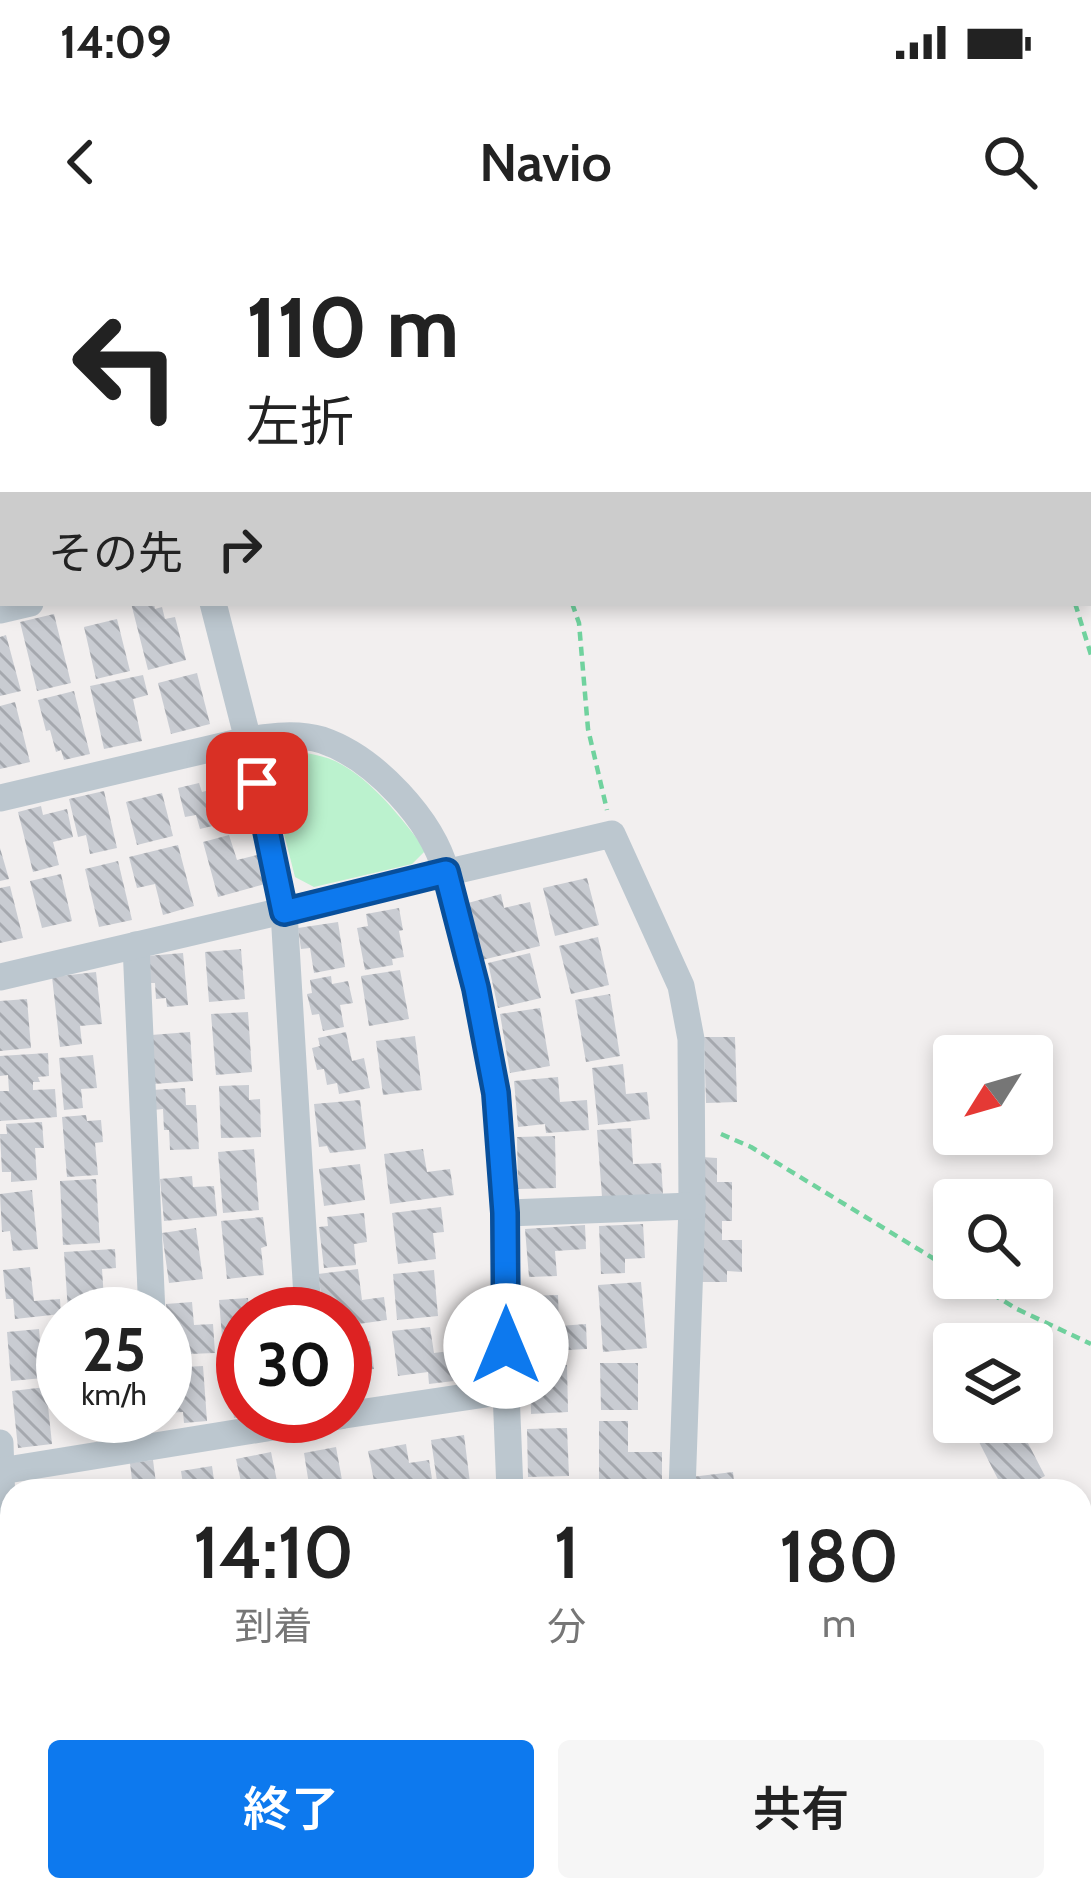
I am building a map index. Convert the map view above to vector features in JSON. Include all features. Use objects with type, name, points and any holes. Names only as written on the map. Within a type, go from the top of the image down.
[{"type":"street","points":[[214,606],[284,912],[306,1287]]},
{"type":"street","points":[[0,798],[248,740],[305,736],[325,741],[362,762],[427,828],[442,855],[476,988],[496,1093],[505,1213],[510,1479]]},
{"type":"street","points":[[0,976],[612,834],[681,986],[691,1039],[692,1206],[682,1479]]},
{"type":"street","points":[[136,945],[151,1287]]},
{"type":"street","points":[[505,1213],[692,1206]]},
{"type":"street","points":[[372,1411],[506,1391]]},
{"type":"street","points":[[0,1443],[1,1471],[216,1436]]},
{"type":"path","points":[[573,606],[579,623],[588,729],[612,834]]},
{"type":"path","points":[[1076,606],[1091,656]]},
{"type":"path","points":[[692,1122],[752,1148],[933,1258]]},
{"type":"path","points":[[1001,1299],[1091,1344]]},
{"type":"green space","points":[[277,748],[321,756],[349,769],[385,800],[426,850],[412,864],[314,887],[295,877],[267,767]]},
{"type":"building","points":[[132,606],[162,607],[165,619],[175,617],[186,660],[148,670]]},
{"type":"building","points":[[54,614],[71,683],[37,691],[20,622]]},
{"type":"building","points":[[117,619],[130,671],[96,679],[84,627]]},
{"type":"building","points":[[6,635],[21,691],[0,696],[0,637]]},
{"type":"building","points":[[197,673],[210,724],[171,734],[158,683]]},
{"type":"building","points":[[143,675],[148,695],[133,699],[142,741],[104,749],[90,686]]},
{"type":"building","points":[[74,691],[90,754],[64,760],[61,750],[56,752],[50,730],[46,731],[38,700]]},
{"type":"building","points":[[15,702],[30,762],[0,769],[0,706]]},
{"type":"building","points":[[199,783],[202,792],[221,787],[229,822],[200,829],[196,815],[185,817],[178,788]]},
{"type":"building","points":[[104,791],[117,848],[90,854],[86,835],[78,837],[69,799]]},
{"type":"building","points":[[162,793],[173,836],[137,845],[126,802]]},
{"type":"building","points":[[41,806],[43,815],[67,809],[73,837],[53,842],[59,865],[33,872],[18,812]]},
{"type":"building","points":[[229,835],[237,860],[257,855],[265,884],[218,897],[203,842]]},
{"type":"building","points":[[178,845],[194,906],[163,915],[155,884],[137,888],[129,857]]},
{"type":"building","points":[[0,848],[9,879],[0,881]]},
{"type":"building","points":[[118,861],[132,920],[99,927],[85,869]]},
{"type":"building","points":[[61,874],[72,921],[42,928],[30,881]]},
{"type":"building","points":[[587,878],[599,925],[555,936],[543,888]]},
{"type":"building","points":[[10,886],[23,938],[0,943],[0,888]]},
{"type":"building","points":[[501,894],[504,908],[530,902],[540,946],[482,960],[468,903]]},
{"type":"building","points":[[399,908],[404,957],[392,959],[393,965],[365,970],[357,928],[368,926],[366,914]]},
{"type":"building","points":[[338,922],[345,967],[314,973],[310,948],[301,949],[298,928]]},
{"type":"building","points":[[598,937],[609,985],[571,994],[559,946]]},
{"type":"building","points":[[241,949],[245,999],[209,1002],[205,952]]},
{"type":"building","points":[[183,953],[188,1005],[167,1007],[166,998],[156,999],[147,956]]},
{"type":"building","points":[[530,953],[541,998],[498,1008],[488,963]]},
{"type":"building","points":[[400,970],[409,1019],[369,1026],[361,976]]},
{"type":"building","points":[[96,972],[102,1024],[80,1026],[82,1044],[60,1047],[52,977]]},
{"type":"building","points":[[331,976],[332,984],[348,981],[353,1003],[340,1005],[344,1027],[323,1031],[319,1014],[312,1015],[307,994],[312,993],[310,980]]},
{"type":"building","points":[[610,994],[620,1056],[586,1062],[575,1000]]},
{"type":"building","points":[[27,999],[31,1048],[0,1051],[0,1001]]},
{"type":"building","points":[[540,1008],[550,1066],[510,1073],[500,1014]]},
{"type":"building","points":[[248,1012],[252,1072],[216,1075],[211,1014]]},
{"type":"building","points":[[190,1032],[193,1081],[154,1084],[151,1035]]},
{"type":"building","points":[[346,1032],[352,1061],[364,1058],[370,1088],[339,1094],[337,1083],[327,1085],[324,1069],[317,1070],[312,1048],[320,1046],[318,1038]]},
{"type":"building","points":[[415,1036],[422,1090],[383,1095],[376,1041]]},
{"type":"building","points":[[704,1037],[735,1037],[737,1102],[706,1103]]},
{"type":"building","points":[[48,1053],[49,1076],[38,1077],[40,1082],[33,1082],[33,1090],[55,1089],[57,1117],[0,1121],[0,1091],[9,1091],[8,1075],[0,1076],[0,1056]]},
{"type":"building","points":[[93,1055],[97,1088],[81,1089],[83,1108],[64,1110],[59,1058]]},
{"type":"building","points":[[623,1064],[626,1094],[647,1092],[650,1119],[598,1125],[592,1068]]},
{"type":"building","points":[[558,1077],[560,1102],[587,1100],[589,1130],[546,1133],[545,1124],[518,1127],[514,1081]]},
{"type":"building","points":[[249,1085],[249,1100],[260,1099],[261,1137],[221,1138],[219,1086]]},
{"type":"building","points":[[185,1088],[186,1105],[196,1105],[199,1149],[170,1150],[163,1109],[153,1110],[152,1090]]},
{"type":"building","points":[[360,1100],[366,1149],[330,1153],[327,1146],[319,1147],[314,1104]]},
{"type":"building","points":[[86,1115],[87,1121],[101,1120],[103,1142],[95,1143],[98,1175],[67,1177],[62,1117]]},
{"type":"building","points":[[42,1122],[44,1148],[35,1148],[37,1180],[11,1182],[11,1172],[2,1172],[0,1134],[7,1134],[6,1124]]},
{"type":"building","points":[[631,1128],[633,1164],[661,1163],[663,1194],[602,1197],[597,1130]]},
{"type":"building","points":[[555,1136],[556,1188],[518,1189],[517,1137]]},
{"type":"building","points":[[254,1149],[259,1210],[223,1213],[218,1152]]},
{"type":"building","points":[[423,1149],[427,1172],[450,1169],[454,1195],[390,1204],[384,1154]]},
{"type":"building","points":[[701,1157],[717,1158],[717,1182],[732,1182],[732,1221],[722,1221],[722,1240],[742,1240],[742,1272],[727,1271],[727,1282],[701,1282]]},
{"type":"building","points":[[360,1164],[365,1200],[324,1206],[319,1169]]},
{"type":"building","points":[[192,1176],[193,1187],[214,1186],[217,1216],[164,1221],[160,1179]]},
{"type":"building","points":[[96,1179],[100,1243],[63,1245],[60,1181]]},
{"type":"building","points":[[32,1190],[38,1249],[13,1251],[10,1231],[2,1232],[0,1194]]},
{"type":"building","points":[[441,1207],[444,1232],[433,1233],[436,1259],[398,1264],[392,1213]]},
{"type":"building","points":[[364,1213],[367,1242],[354,1244],[356,1265],[324,1268],[319,1227],[328,1226],[327,1217]]},
{"type":"building","points":[[263,1217],[264,1275],[227,1279],[221,1221]]},
{"type":"building","points":[[643,1224],[645,1258],[625,1259],[625,1273],[601,1274],[599,1226]]},
{"type":"building","points":[[585,1225],[586,1249],[555,1251],[557,1276],[529,1277],[525,1229]]},
{"type":"building","points":[[196,1228],[203,1279],[169,1283],[162,1233]]},
{"type":"building","points":[[115,1249],[116,1268],[102,1269],[103,1287],[66,1287],[64,1252]]},
{"type":"building","points":[[30,1267],[36,1317],[15,1319],[13,1299],[6,1299],[3,1270]]},
{"type":"building","points":[[358,1269],[360,1287],[320,1287],[318,1274]]},
{"type":"building","points":[[434,1270],[438,1316],[397,1320],[393,1274]]},
{"type":"building","points":[[641,1282],[647,1348],[603,1352],[598,1285]]},
{"type":"building","points":[[558,1295],[559,1326],[586,1324],[587,1349],[529,1352],[526,1296]]},
{"type":"building","points":[[384,1297],[387,1320],[372,1322],[372,1299]]},
{"type":"building","points":[[192,1302],[194,1325],[213,1324],[215,1353],[192,1354]]},
{"type":"building","points":[[430,1327],[434,1353],[466,1349],[470,1379],[429,1384],[428,1372],[398,1376],[392,1331]]},
{"type":"building","points":[[36,1329],[36,1379],[11,1381],[7,1332]]},
{"type":"building","points":[[600,1363],[638,1363],[638,1410],[601,1410]]},
{"type":"building","points":[[567,1365],[568,1412],[531,1414],[530,1366]]},
{"type":"building","points":[[203,1366],[207,1421],[192,1422],[192,1367]]},
{"type":"building","points":[[36,1388],[36,1443],[52,1444],[18,1448],[12,1391]]},
{"type":"building","points":[[599,1421],[628,1421],[628,1452],[662,1452],[662,1479],[599,1479]]},
{"type":"building","points":[[567,1428],[569,1476],[528,1477],[527,1429]]},
{"type":"building","points":[[464,1435],[470,1479],[437,1479],[431,1440]]},
{"type":"building","points":[[980,1443],[1028,1443],[1045,1476],[1039,1479],[998,1479]]},
{"type":"building","points":[[406,1444],[409,1463],[429,1460],[432,1479],[374,1479],[368,1451]]},
{"type":"building","points":[[336,1447],[342,1479],[308,1479],[304,1453]]},
{"type":"building","points":[[271,1452],[277,1479],[240,1479],[236,1459]]},
{"type":"building","points":[[153,1460],[155,1479],[132,1479],[130,1463]]},
{"type":"building","points":[[212,1466],[214,1479],[182,1479],[181,1471]]},
{"type":"building","points":[[733,1472],[734,1479],[691,1479]]},
{"type":"route","points":[[257,783],[284,912],[446,872],[476,988],[496,1093],[505,1213],[506,1346]]}]
